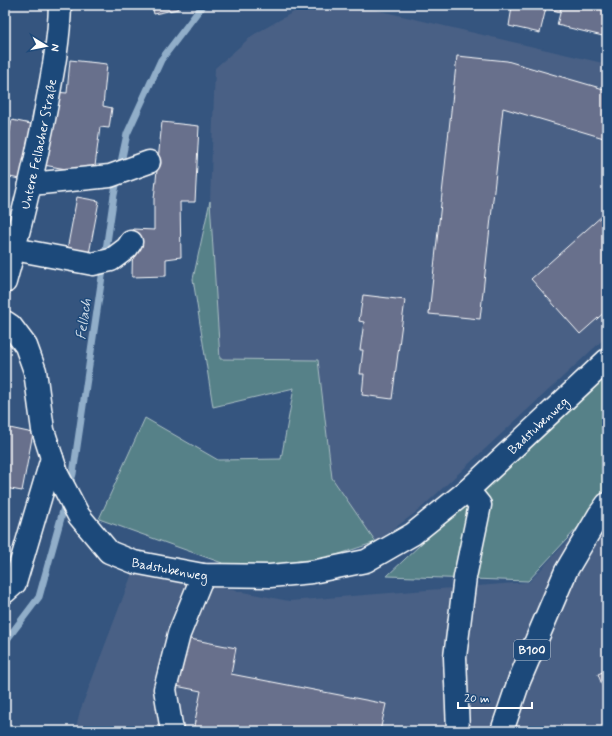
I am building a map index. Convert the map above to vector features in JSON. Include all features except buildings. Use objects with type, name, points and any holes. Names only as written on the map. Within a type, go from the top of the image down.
[{"type":"street","name":"Untere Fellacher Straße","points":[[5,282],[30,184],[56,58],[60,25],[60,5]]},
{"type":"street","points":[[30,184],[119,173],[149,162]]},
{"type":"street","points":[[14,249],[102,262],[127,248],[131,242]]},
{"type":"street","name":"Badstubenweg","points":[[5,322],[11,326],[26,346],[35,371],[43,430],[55,467],[79,516],[109,552],[134,562],[202,576],[270,576],[312,572],[366,561],[413,534],[468,490],[607,360]]},
{"type":"street","points":[[5,606],[10,588],[55,467]]},
{"type":"street","points":[[458,731],[455,657],[465,577],[480,505],[468,490]]},
{"type":"street","name":"B100","points":[[502,731],[519,680],[566,571],[607,504]]},
{"type":"street","points":[[172,731],[165,689],[179,634],[202,576]]},
{"type":"shaded area","points":[[306,5],[355,5],[607,64],[607,336],[419,510],[376,542],[332,478],[318,361],[220,359],[210,201],[215,68],[253,35]]},
{"type":"shaded area","points":[[607,499],[607,731],[75,731],[80,711],[133,571],[289,601],[529,582]]},
{"type":"green space","points":[[210,201],[220,359],[318,360],[332,478],[376,542],[330,557],[239,569],[99,519],[145,418],[218,460],[281,459],[294,388],[213,407],[193,279]]},
{"type":"green space","points":[[607,369],[607,496],[528,581],[387,576]]},
{"type":"waterway","name":"Fellach","points":[[69,487],[73,474],[114,195],[127,134],[161,60],[203,5]]},
{"type":"waterway","name":"Fellach","points":[[5,642],[39,597],[66,500]]}]
